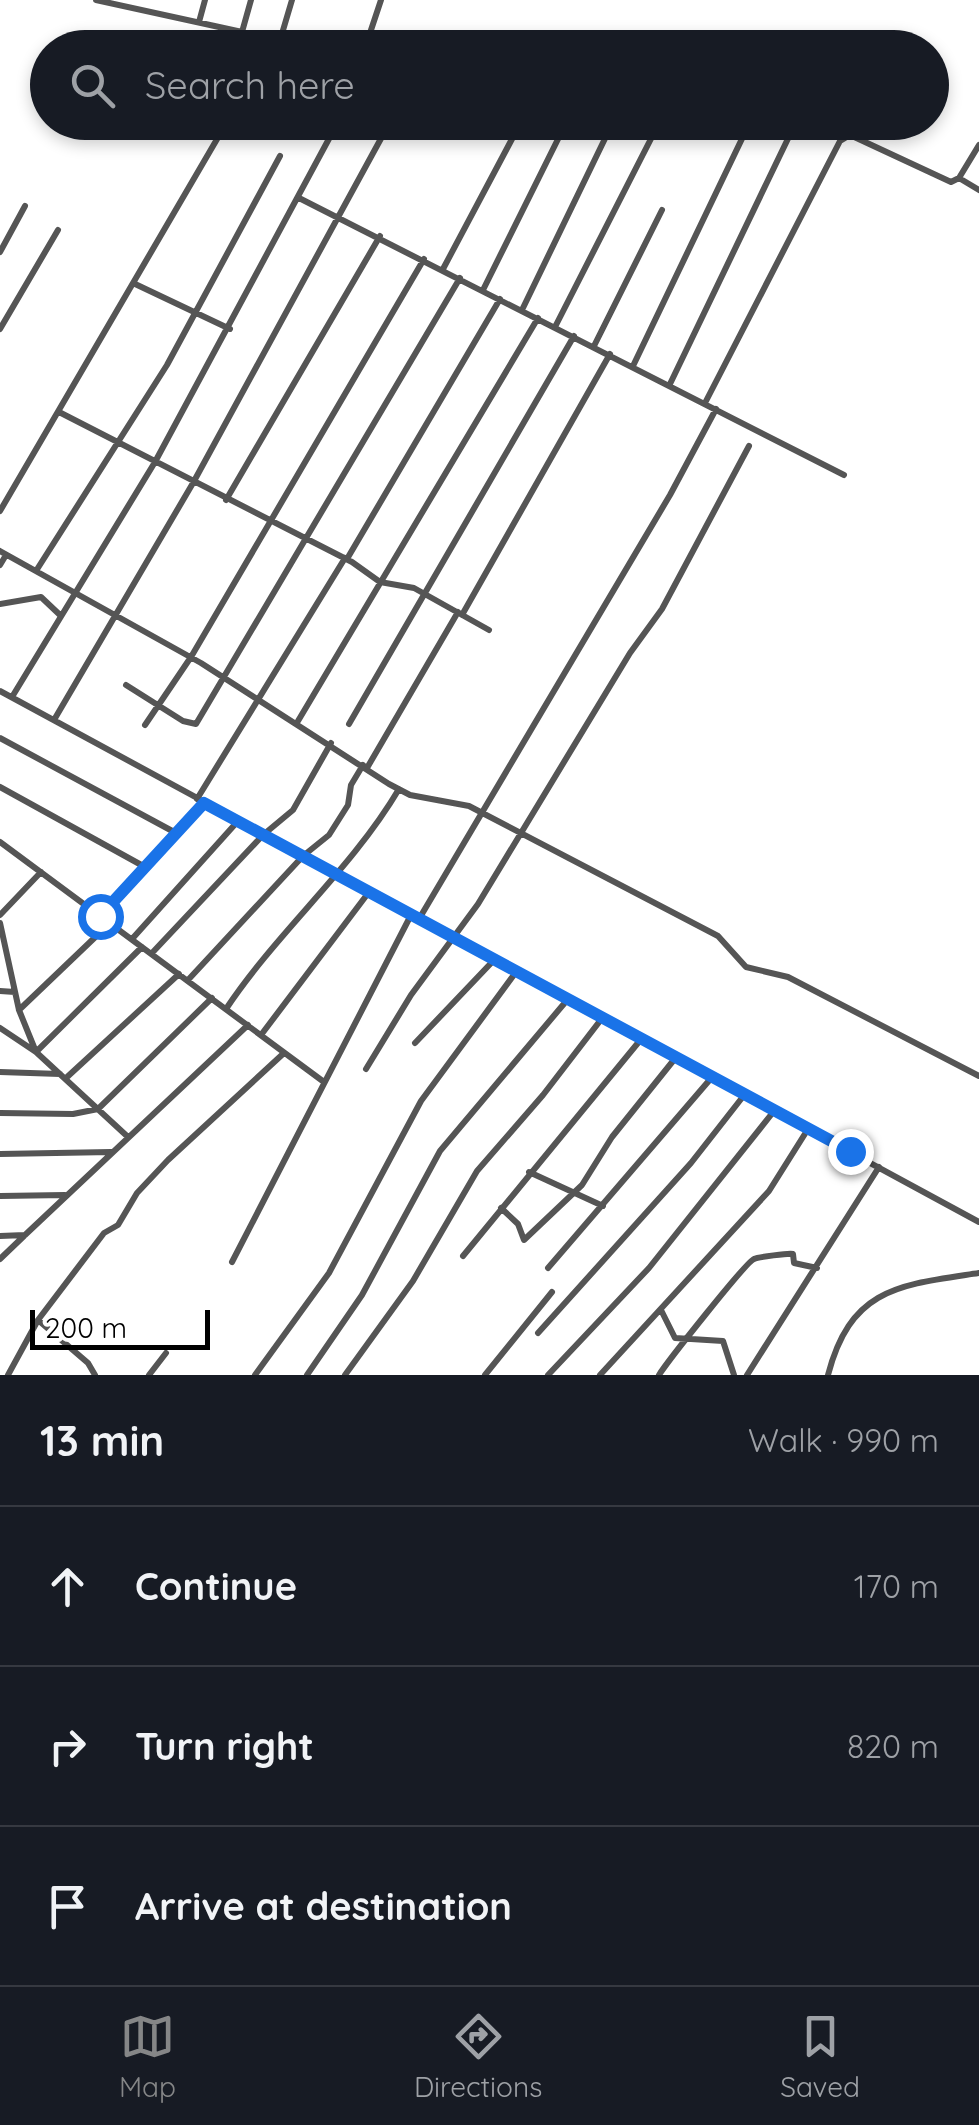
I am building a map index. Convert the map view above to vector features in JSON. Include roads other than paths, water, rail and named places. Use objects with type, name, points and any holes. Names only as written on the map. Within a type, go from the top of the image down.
[{"type":"street","points":[[96,0],[233,30]]},
{"type":"street","points":[[199,22],[205,0]]},
{"type":"street","points":[[243,30],[251,0]]},
{"type":"street","points":[[283,30],[292,0]]},
{"type":"street","points":[[371,30],[381,0]]},
{"type":"street","points":[[0,510],[217,140]]},
{"type":"street","points":[[12,696],[155,462],[329,140]]},
{"type":"street","points":[[54,720],[193,483],[380,140]]},
{"type":"street","points":[[442,269],[511,140]]},
{"type":"street","points":[[483,290],[557,140]]},
{"type":"street","points":[[522,310],[603,140]]},
{"type":"street","points":[[555,326],[650,140]]},
{"type":"street","points":[[633,366],[741,140]]},
{"type":"street","points":[[670,384],[787,140]]},
{"type":"street","points":[[706,403],[842,140]]},
{"type":"street","points":[[854,140],[887,150],[951,182],[959,178],[979,144]]},
{"type":"street","points":[[36,571],[196,312],[280,156]]},
{"type":"street","points":[[959,178],[979,190]]},
{"type":"street","points":[[299,198],[844,475]]},
{"type":"street","points":[[0,252],[25,206]]},
{"type":"street","points":[[594,346],[662,210]]},
{"type":"street","points":[[0,328],[58,230]]},
{"type":"street","points":[[226,500],[380,236]]},
{"type":"street","points":[[144,725],[191,657],[424,259]]},
{"type":"street","points":[[126,685],[196,724],[460,278]]},
{"type":"street","points":[[133,282],[230,329]]},
{"type":"street","points":[[100,916],[201,801],[500,298]]},
{"type":"street","points":[[298,722],[538,318]]},
{"type":"street","points":[[349,724],[574,336]]},
{"type":"street","points":[[188,980],[303,856],[328,835],[348,804],[351,784],[460,614],[610,354]]},
{"type":"street","points":[[232,1262],[324,1082],[415,917],[670,495],[716,409]]},
{"type":"street","points":[[58,412],[346,559],[380,582],[424,594],[489,630]]},
{"type":"street","points":[[366,1069],[478,904],[518,832],[662,609],[749,446]]},
{"type":"street","points":[[0,566],[3,553],[191,657],[399,789],[481,812],[718,936],[746,967],[788,977],[979,1076]]},
{"type":"street","points":[[0,604],[41,598],[60,615]]},
{"type":"street","points":[[0,691],[979,1222]]},
{"type":"street","points":[[0,738],[176,833]]},
{"type":"street","points":[[152,954],[263,835],[293,810],[330,743]]},
{"type":"street","points":[[0,787],[145,867]]},
{"type":"street","points":[[226,1009],[249,974],[379,824],[399,789]]},
{"type":"street","points":[[132,939],[238,821]]},
{"type":"street","points":[[0,842],[324,1082]]},
{"type":"street","points":[[0,915],[42,872]]},
{"type":"street","points":[[261,1035],[370,892]]},
{"type":"street","points":[[0,923],[19,1010],[36,1052]]},
{"type":"street","points":[[19,1010],[110,923]]},
{"type":"street","points":[[36,1052],[142,946]]},
{"type":"street","points":[[415,1044],[494,960]]},
{"type":"street","points":[[255,1375],[328,1272],[421,1101],[516,972]]},
{"type":"street","points":[[0,1072],[64,1076],[179,974]]},
{"type":"street","points":[[0,992],[15,992]]},
{"type":"street","points":[[0,1114],[73,1114],[98,1109],[212,998]]},
{"type":"street","points":[[306,1375],[362,1295],[440,1152],[568,999]]},
{"type":"street","points":[[345,1375],[413,1281],[477,1171],[543,1096],[603,1017]]},
{"type":"street","points":[[0,1260],[248,1025]]},
{"type":"street","points":[[0,1028],[36,1052],[128,1137]]},
{"type":"street","points":[[463,1256],[642,1038]]},
{"type":"street","points":[[8,1375],[38,1320],[104,1233],[118,1225],[136,1193],[284,1052]]},
{"type":"street","points":[[500,1208],[518,1224],[524,1240],[574,1194],[677,1056]]},
{"type":"street","points":[[548,1268],[713,1076]]},
{"type":"street","points":[[538,1333],[691,1163],[745,1094]]},
{"type":"street","points":[[548,1375],[649,1268],[775,1110]]},
{"type":"street","points":[[600,1375],[769,1191],[808,1129]]},
{"type":"street","points":[[0,1154],[112,1152]]},
{"type":"street","points":[[747,1375],[879,1168]]},
{"type":"street","points":[[529,1172],[602,1205]]},
{"type":"street","points":[[0,1196],[66,1194]]},
{"type":"street","points":[[0,1236],[25,1235]]},
{"type":"street","points":[[659,1375],[683,1339],[754,1259],[792,1254],[794,1263],[816,1268]]},
{"type":"street","points":[[828,1375],[834,1350],[854,1315],[882,1293],[895,1286],[979,1273]]},
{"type":"street","points":[[485,1375],[552,1292]]},
{"type":"street","points":[[661,1310],[675,1338],[723,1341],[734,1375]]},
{"type":"street","points":[[38,1320],[88,1363],[95,1375]]},
{"type":"street","points":[[149,1375],[166,1353]]}]
